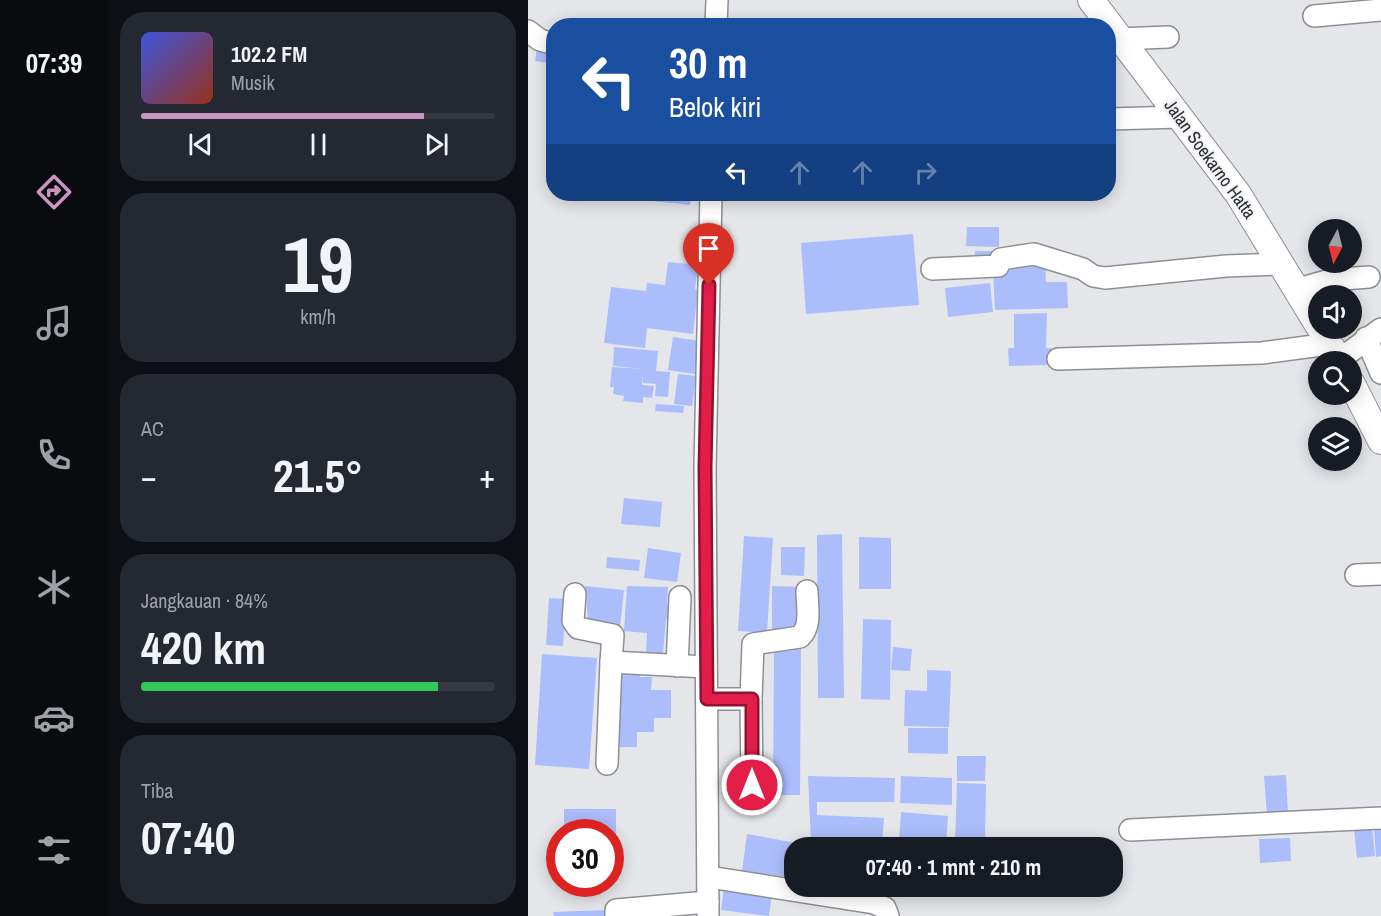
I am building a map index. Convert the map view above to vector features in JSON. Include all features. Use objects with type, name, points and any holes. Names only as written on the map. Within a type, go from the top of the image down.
[{"type":"main road","name":"Jalan Soekarno Hatta","points":[[1091,0],[1104,18]]},
{"type":"main road","name":"Jalan Soekarno Hatta","points":[[1116,35],[1238,194],[1298,289],[1329,344]]},
{"type":"main road","points":[[1362,403],[1379,434]]},
{"type":"street","points":[[716,18],[717,0]]},
{"type":"street","points":[[1314,16],[1381,10]]},
{"type":"street","points":[[528,31],[546,42]]},
{"type":"street","points":[[1119,39],[1168,37]]},
{"type":"street","points":[[1116,119],[1181,117]]},
{"type":"street","points":[[616,916],[616,910],[708,909],[705,467],[711,201]]},
{"type":"street","points":[[932,269],[998,266],[1000,259],[1034,254],[1083,269],[1094,276],[1106,278],[1226,266],[1282,264]]},
{"type":"street","points":[[1298,289],[1330,280],[1369,277]]},
{"type":"street","points":[[1058,359],[1262,353],[1329,344],[1373,334],[1381,373]]},
{"type":"street","points":[[1356,575],[1381,573]]},
{"type":"street","points":[[752,785],[753,644],[800,637],[807,625],[807,591]]},
{"type":"street","points":[[575,594],[573,621],[578,628],[613,635],[607,764]]},
{"type":"street","points":[[677,666],[680,597]]},
{"type":"street","points":[[611,662],[706,667]]},
{"type":"street","points":[[707,699],[752,699]]},
{"type":"street","points":[[1130,830],[1381,818]]},
{"type":"street","points":[[709,877],[874,903],[885,908],[888,916]]},
{"type":"building","points":[[537,49],[546,50],[546,63],[535,61]]},
{"type":"building","points":[[653,201],[690,201],[690,205]]},
{"type":"building","points":[[967,227],[999,227],[999,247],[966,246]]},
{"type":"building","points":[[913,234],[919,305],[806,314],[801,243]]},
{"type":"building","points":[[975,251],[996,251],[996,263],[974,263]]},
{"type":"building","points":[[1045,259],[1046,282],[1067,282],[1068,308],[995,310],[993,269]]},
{"type":"building","points":[[668,262],[698,265],[695,289],[698,290],[693,334],[647,328],[645,348],[604,343],[611,287],[646,291],[647,283],[665,285]]},
{"type":"building","points":[[990,283],[993,312],[948,317],[945,288]]},
{"type":"building","points":[[1047,313],[1046,348],[1051,348],[1052,365],[1009,366],[1008,348],[1014,348],[1014,314]]},
{"type":"building","points":[[673,337],[700,341],[695,374],[668,370]]},
{"type":"building","points":[[614,347],[658,351],[656,371],[670,372],[668,397],[655,396],[656,384],[643,383],[643,376],[642,385],[654,386],[652,398],[643,397],[643,403],[623,401],[624,396],[613,394],[614,387],[610,387],[612,367],[644,369],[613,366]]},
{"type":"building","points":[[678,374],[696,376],[692,406],[674,404]]},
{"type":"building","points":[[656,404],[684,406],[683,413],[655,411]]},
{"type":"building","points":[[624,498],[662,502],[660,527],[621,524]]},
{"type":"building","points":[[842,534],[844,698],[818,698],[817,535]]},
{"type":"building","points":[[744,536],[773,538],[767,633],[738,631]]},
{"type":"building","points":[[859,537],[891,538],[891,589],[859,589]]},
{"type":"building","points":[[781,547],[805,547],[804,576],[781,575]]},
{"type":"building","points":[[648,548],[681,553],[677,582],[644,578]]},
{"type":"building","points":[[607,557],[640,560],[639,571],[606,568]]},
{"type":"building","points":[[585,586],[624,590],[620,628],[588,619]]},
{"type":"building","points":[[627,586],[668,587],[667,604],[677,604],[676,620],[666,619],[663,654],[646,653],[647,633],[624,631]]},
{"type":"building","points":[[772,586],[802,587],[801,630],[772,629]]},
{"type":"building","points":[[549,598],[566,599],[563,646],[546,645]]},
{"type":"building","points":[[863,619],[891,620],[890,700],[861,699]]},
{"type":"building","points":[[774,646],[801,646],[800,795],[773,795]]},
{"type":"building","points":[[893,647],[912,649],[910,671],[891,670]]},
{"type":"building","points":[[542,654],[597,658],[589,769],[535,765]]},
{"type":"building","points":[[618,667],[640,667],[640,677],[652,677],[651,690],[671,690],[671,718],[654,718],[654,732],[637,732],[637,747],[618,747]]},
{"type":"building","points":[[927,670],[951,671],[949,727],[904,726],[905,690],[927,691]]},
{"type":"building","points":[[908,728],[948,728],[948,754],[908,753]]},
{"type":"building","points":[[957,756],[986,756],[985,781],[957,781]]},
{"type":"building","points":[[1286,775],[1288,814],[1267,815],[1264,776]]},
{"type":"building","points":[[808,776],[895,778],[894,802],[817,802],[817,815],[884,818],[883,837],[811,837]]},
{"type":"building","points":[[901,776],[952,778],[952,805],[900,803]]},
{"type":"building","points":[[957,783],[986,784],[985,837],[955,837]]},
{"type":"building","points":[[564,809],[616,809],[616,819],[564,819]]},
{"type":"building","points":[[901,812],[948,816],[947,837],[899,837]]},
{"type":"building","points":[[1372,827],[1375,856],[1357,858],[1354,829]]},
{"type":"building","points":[[1374,827],[1381,827],[1381,856],[1376,857]]},
{"type":"building","points":[[747,834],[784,841],[784,876],[742,871]]},
{"type":"building","points":[[1290,838],[1291,861],[1260,863],[1259,839]]},
{"type":"building","points":[[724,888],[772,892],[769,916],[721,910]]},
{"type":"building","points":[[607,910],[607,916],[554,916],[553,912]]},
{"type":"route","points":[[709,285],[705,467],[707,699],[752,699],[752,785]]}]
